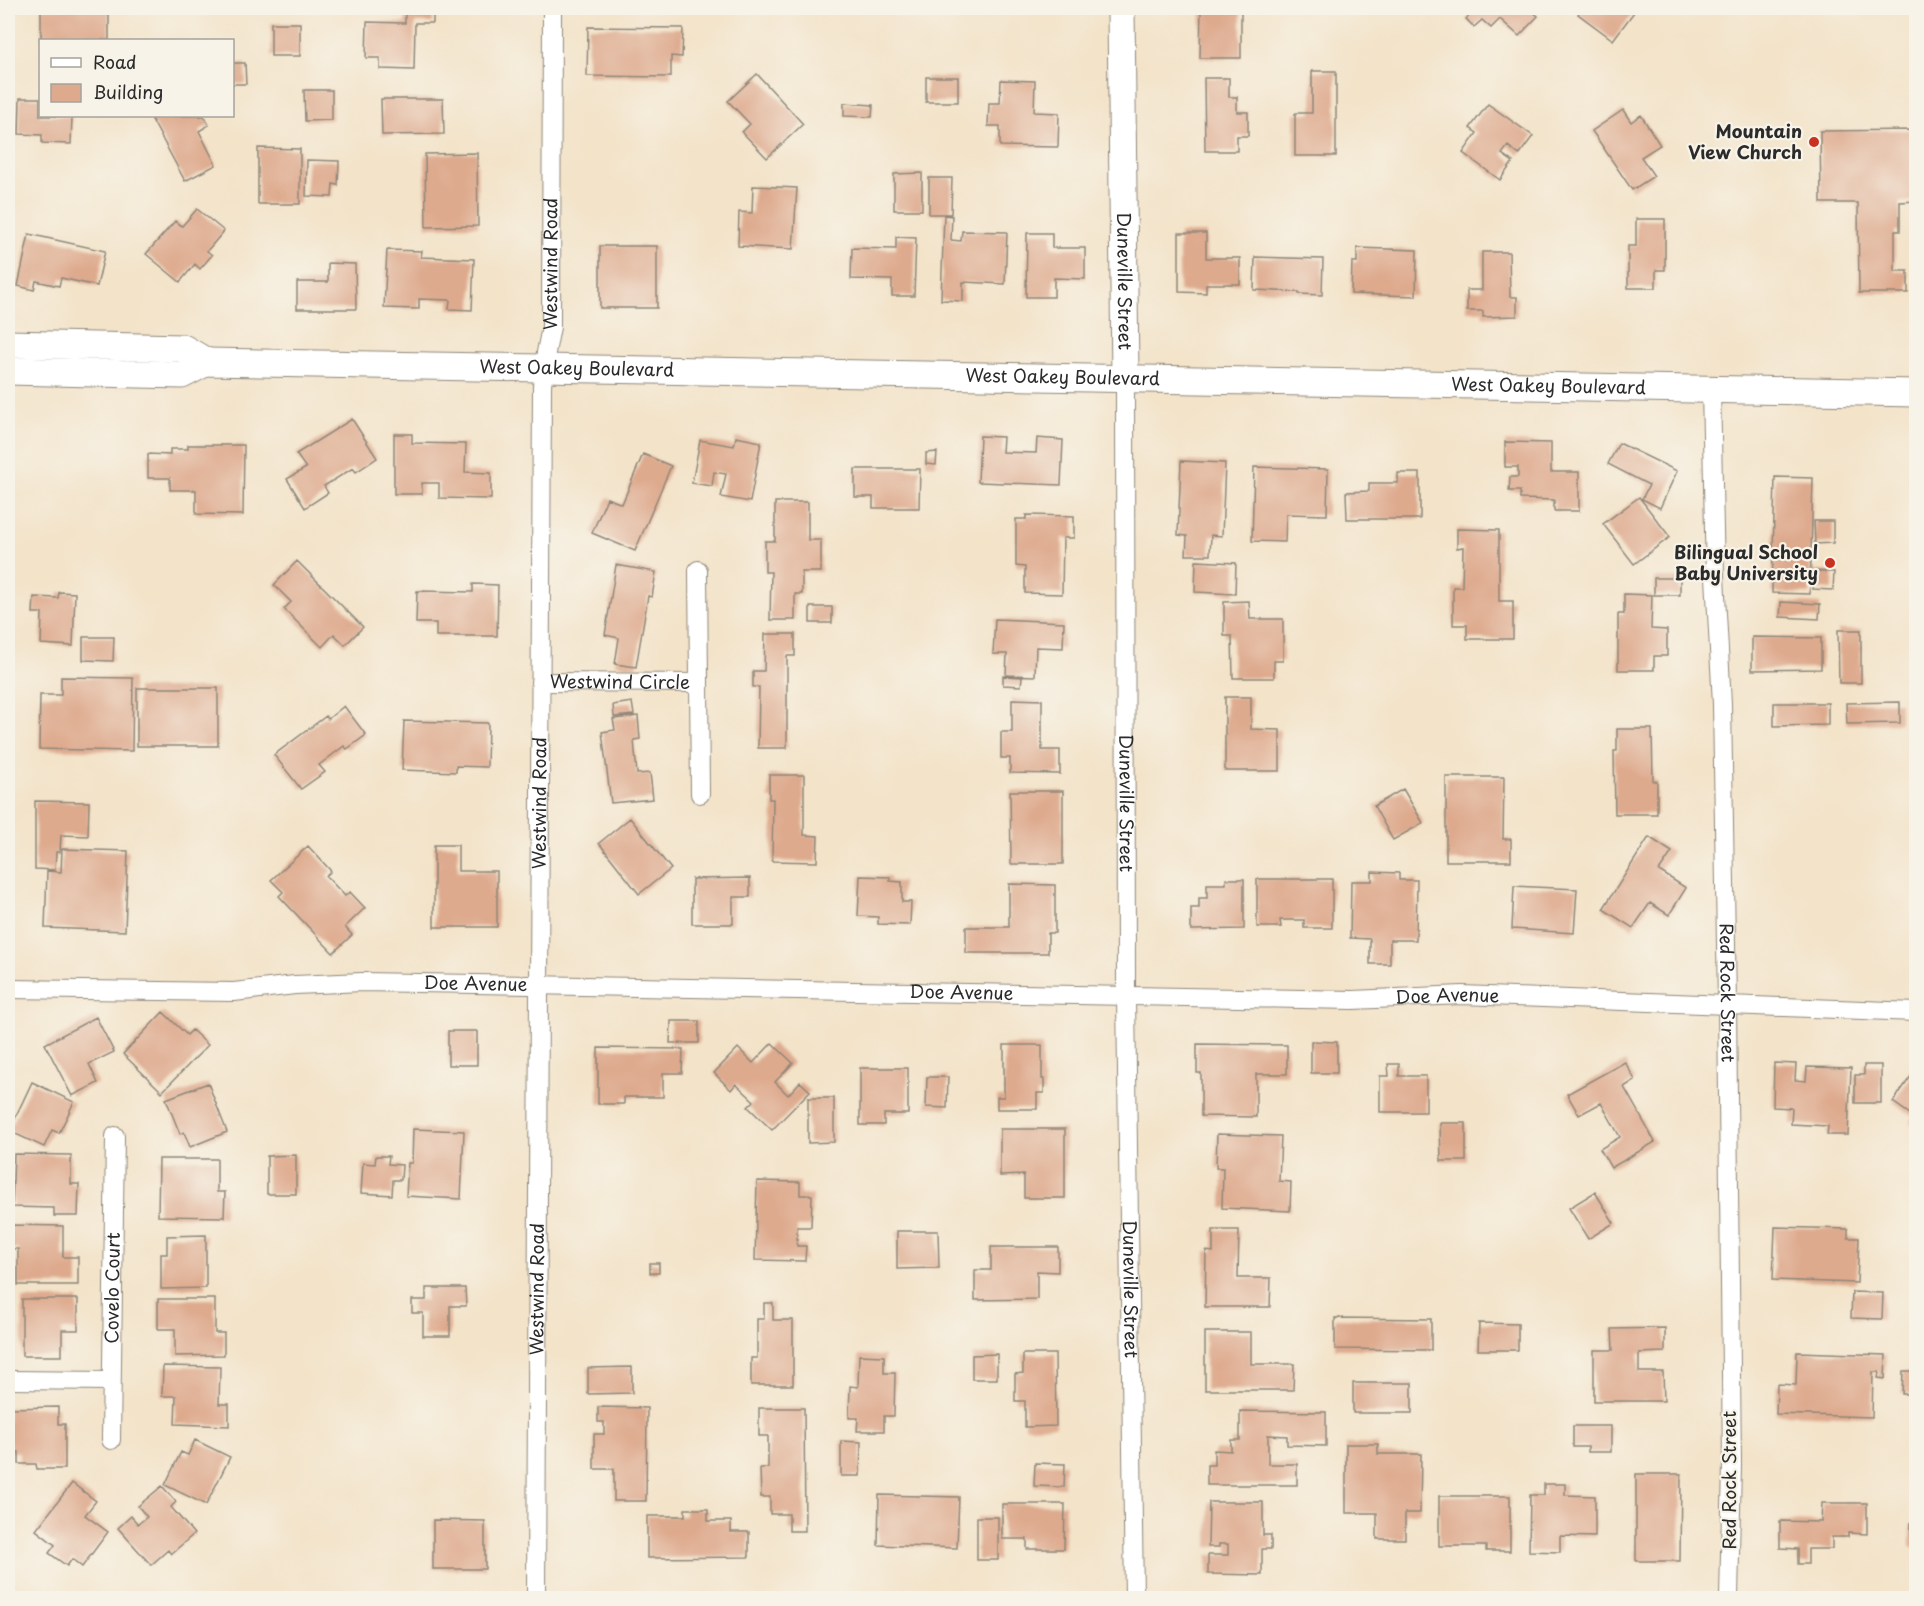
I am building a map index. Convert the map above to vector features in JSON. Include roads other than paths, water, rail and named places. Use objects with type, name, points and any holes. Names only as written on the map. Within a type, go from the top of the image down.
[{"type":"main road","name":"Duneville Street","points":[[1121,8],[1125,378]]},
{"type":"main road","name":"West Oakey Boulevard","points":[[8,344],[183,348],[207,362]]},
{"type":"main road","name":"West Oakey Boulevard","points":[[8,371],[182,375],[207,362],[1917,393]]},
{"type":"street","name":"Westwind Road","points":[[536,1599],[543,368],[551,327],[552,8]]},
{"type":"street","name":"Duneville Street","points":[[1125,378],[1125,996],[1134,1599]]},
{"type":"street","name":"Red Rock Street","points":[[1711,389],[1722,704],[1727,1004],[1732,1465],[1729,1599]]},
{"type":"street","name":"Westwind Circle","points":[[698,570],[700,794]]},
{"type":"street","name":"Westwind Circle","points":[[540,682],[699,683]]},
{"type":"street","name":"Doe Avenue","points":[[8,989],[234,992],[295,985],[362,982],[1353,1000],[1462,996],[1917,1012]]},
{"type":"street","name":"Covelo Court","points":[[111,1440],[115,1136]]},
{"type":"street","points":[[8,1380],[111,1381]]},
{"type":"place","name":"Mountain View Church","points":[[1814,142]]},
{"type":"place","name":"Bilingual School Baby University","points":[[1830,563]]}]
